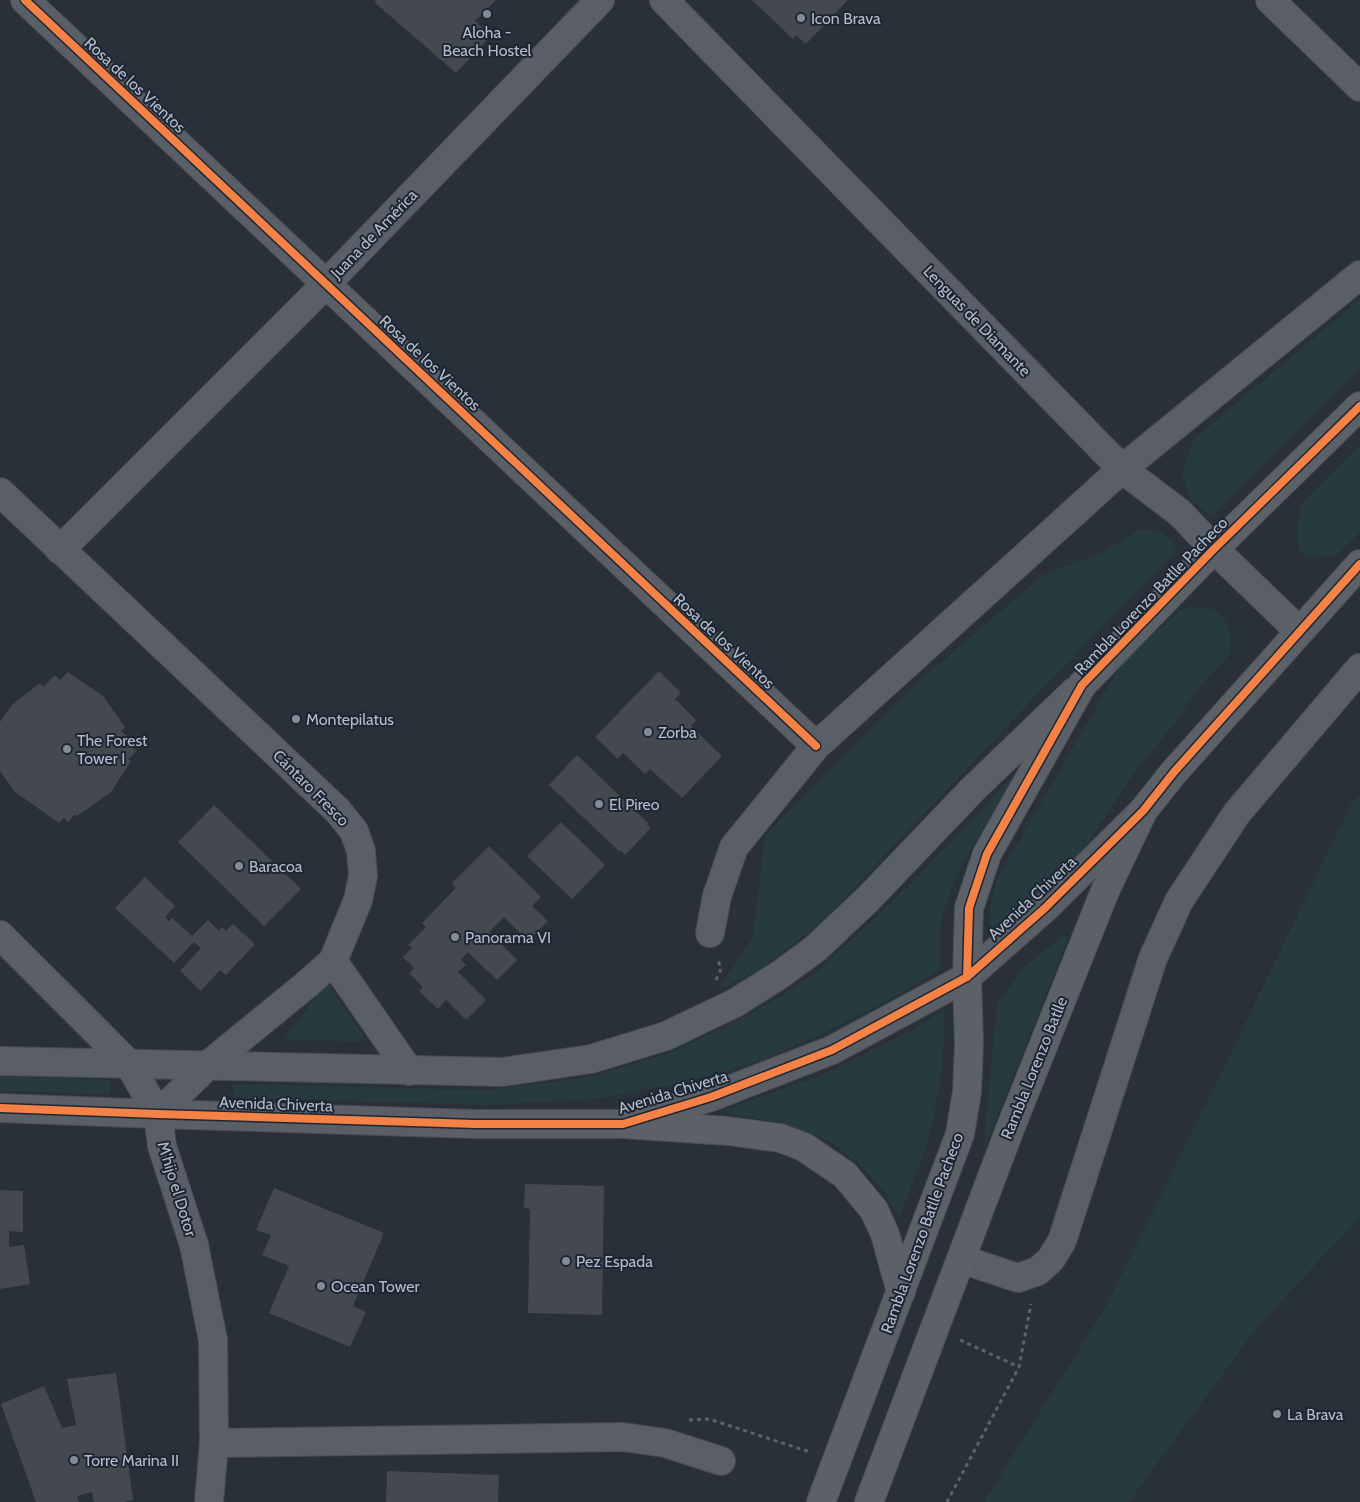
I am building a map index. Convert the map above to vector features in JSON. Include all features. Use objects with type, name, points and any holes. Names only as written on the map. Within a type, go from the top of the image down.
[{"type":"main road","name":"Rambla Lorenzo Batlle Pacheco","points":[[821,1502],[960,1134],[967,1092],[969,1044],[967,977],[969,908],[987,854],[1082,685],[1214,548],[1360,406]]},
{"type":"main road","points":[[1143,811],[1174,772],[1360,564]]},
{"type":"main road","name":"Rambla Lorenzo Batlle","points":[[946,1334],[961,1259],[1010,1129],[1105,891],[1143,811]]},
{"type":"main road","points":[[623,1124],[728,1131],[780,1138],[811,1152],[845,1176],[874,1210],[885,1234],[901,1292]]},
{"type":"main road","points":[[869,1502],[946,1334]]},
{"type":"street","name":"Rosa de los Vientos","points":[[25,0],[816,746]]},
{"type":"street","name":"Juana de América","points":[[60,550],[326,284],[600,0]]},
{"type":"street","name":"Lenguas de Diamante","points":[[664,0],[1122,469],[1180,513],[1299,631]]},
{"type":"street","points":[[1270,0],[1360,87]]},
{"type":"street","points":[[710,933],[717,896],[734,847],[816,746],[1122,469],[1360,276]]},
{"type":"street","name":"Cántaro Fresco","points":[[0,492],[338,811],[354,831],[361,851],[363,876],[358,900],[332,961],[306,985],[208,1065],[158,1114]]},
{"type":"street","points":[[961,1259],[1018,1278],[1038,1271],[1051,1259],[1062,1241],[1153,958],[1179,901],[1237,813],[1360,668]]},
{"type":"street","points":[[0,1061],[502,1072],[591,1059],[666,1036],[735,1003],[778,976],[815,949],[868,900],[972,790],[1082,685]]},
{"type":"street","name":"Avenida Chiverta","points":[[0,1108],[475,1124],[623,1124],[711,1097],[832,1050],[967,977],[1045,908],[1143,811]]},
{"type":"street","name":"M'hijo el Dotor","points":[[0,935],[129,1064],[158,1114],[162,1146],[194,1245],[213,1340],[214,1443],[209,1502]]},
{"type":"street","points":[[332,961],[409,1071]]},
{"type":"street","points":[[214,1443],[623,1437],[665,1443],[721,1461]]},
{"type":"path","points":[[710,933],[721,969],[713,984]]},
{"type":"path","points":[[946,1502],[1018,1367],[1038,1271]]},
{"type":"path","points":[[946,1334],[1018,1367]]},
{"type":"path","points":[[665,1443],[675,1426],[688,1420],[708,1419],[837,1460]]},
{"type":"green space","points":[[1360,299],[1360,368],[1212,516],[1190,500],[1182,475],[1193,440]]},
{"type":"green space","points":[[1360,446],[1360,532],[1336,556],[1310,557],[1300,552],[1298,527],[1301,505]]},
{"type":"green space","points":[[1138,530],[1151,530],[1162,533],[1170,539],[1177,551],[1088,641],[827,916],[795,943],[758,970],[718,990],[753,937],[765,835],[912,687],[1043,575],[1103,552]]},
{"type":"green space","points":[[1195,607],[1211,609],[1223,616],[1229,628],[1231,641],[1229,655],[1195,692],[1175,723],[1136,770],[1088,843],[1049,886],[990,935],[990,908],[997,879],[1123,661],[1181,610]]},
{"type":"green space","points":[[1012,777],[1014,779],[959,872],[944,911],[939,940],[941,970],[885,1002],[826,1032],[755,1063],[678,1084],[596,1099],[486,1105],[233,1097],[233,1084],[487,1090],[588,1077],[670,1053],[744,1017],[783,995],[817,972],[917,878]]},
{"type":"green space","points":[[1360,796],[1360,1217],[1258,1326],[1129,1502],[984,1502],[1105,1308],[1218,1080],[1351,804]]},
{"type":"green space","points":[[1063,936],[1068,938],[983,1153],[997,1004],[1024,967]]},
{"type":"green space","points":[[324,985],[330,986],[363,1035],[364,1042],[282,1039],[296,1025]]},
{"type":"green space","points":[[945,1008],[943,1059],[932,1125],[899,1218],[885,1192],[859,1164],[830,1141],[782,1123],[730,1114],[723,1110],[817,1077],[913,1030]]},
{"type":"green space","points":[[0,1076],[110,1080],[110,1094],[0,1091]]},
{"type":"building","points":[[376,0],[496,0],[475,21],[491,36],[456,73],[374,2]]},
{"type":"building","name":"Icon Brava","points":[[752,0],[848,0],[806,44],[796,35],[793,39]]},
{"type":"building","name":"Zorba","points":[[659,671],[681,693],[675,699],[696,720],[691,726],[722,756],[682,798],[650,769],[645,774],[623,753],[618,759],[595,737]]},
{"type":"building","name":"The Forest Tower I","points":[[68,672],[103,696],[125,727],[121,731],[134,743],[131,746],[137,751],[128,759],[131,761],[111,792],[77,816],[74,815],[68,822],[64,818],[59,823],[15,792],[0,771],[0,722],[12,705],[40,683],[43,687],[55,675],[60,680]]},
{"type":"building","name":"El Pireo","points":[[577,755],[651,828],[625,855],[549,785]]},
{"type":"building","name":"Baracoa","points":[[214,805],[301,889],[264,926],[178,842]]},
{"type":"building","points":[[561,822],[605,865],[572,899],[527,856]]},
{"type":"building","name":"Panorama VI","points":[[489,846],[541,897],[532,906],[548,921],[528,941],[504,917],[489,932],[517,960],[497,980],[468,952],[461,960],[466,965],[458,972],[486,1000],[466,1020],[446,1000],[438,1009],[419,991],[423,987],[409,973],[414,968],[403,957],[412,948],[408,945],[426,927],[422,923],[456,888],[452,883]]},
{"type":"building","points":[[145,877],[175,906],[165,917],[169,921],[172,918],[192,936],[208,920],[219,931],[222,927],[226,931],[233,924],[255,944],[226,975],[220,970],[201,991],[180,971],[201,948],[194,942],[174,963],[115,908]]},
{"type":"building","name":"Pez Espada","points":[[525,1184],[604,1186],[602,1315],[528,1313],[530,1209],[524,1208]]},
{"type":"building","name":"Ocean Tower","points":[[274,1188],[384,1233],[353,1306],[366,1312],[350,1347],[269,1313],[289,1266],[262,1255],[271,1235],[256,1230]]},
{"type":"building","points":[[0,1190],[23,1191],[23,1232],[9,1231],[9,1247],[24,1245],[30,1284],[0,1289]]},
{"type":"building","name":"Torre Marina II","points":[[116,1373],[133,1500],[124,1502],[94,1502],[92,1492],[77,1496],[79,1502],[36,1502],[1,1404],[44,1386],[62,1428],[76,1425],[67,1379]]},
{"type":"building","points":[[387,1471],[499,1475],[498,1502],[386,1502]]},
{"type":"cycle path","points":[[25,0],[816,746]]},
{"type":"cycle path","points":[[967,977],[969,908],[987,854],[1082,685],[1214,549],[1360,406]]},
{"type":"cycle path","points":[[0,1108],[475,1124],[623,1124],[711,1097],[832,1050],[967,977],[1045,908],[1143,811],[1174,772],[1360,564]]},
{"type":"place","name":"Aloha - Beach Hostel","points":[[487,14]]},
{"type":"place","name":"Icon Brava","points":[[801,18]]},
{"type":"place","name":"Montepilatus","points":[[296,719]]},
{"type":"place","name":"Zorba","points":[[648,732]]},
{"type":"place","name":"The Forest Tower I","points":[[67,749]]},
{"type":"place","name":"El Pireo","points":[[599,804]]},
{"type":"place","name":"Baracoa","points":[[239,866]]},
{"type":"place","name":"Panorama VI","points":[[455,937]]},
{"type":"place","name":"Pez Espada","points":[[566,1261]]},
{"type":"place","name":"Ocean Tower","points":[[321,1286]]},
{"type":"place","name":"La Brava","points":[[1277,1414]]},
{"type":"place","name":"Torre Marina II","points":[[74,1460]]}]
